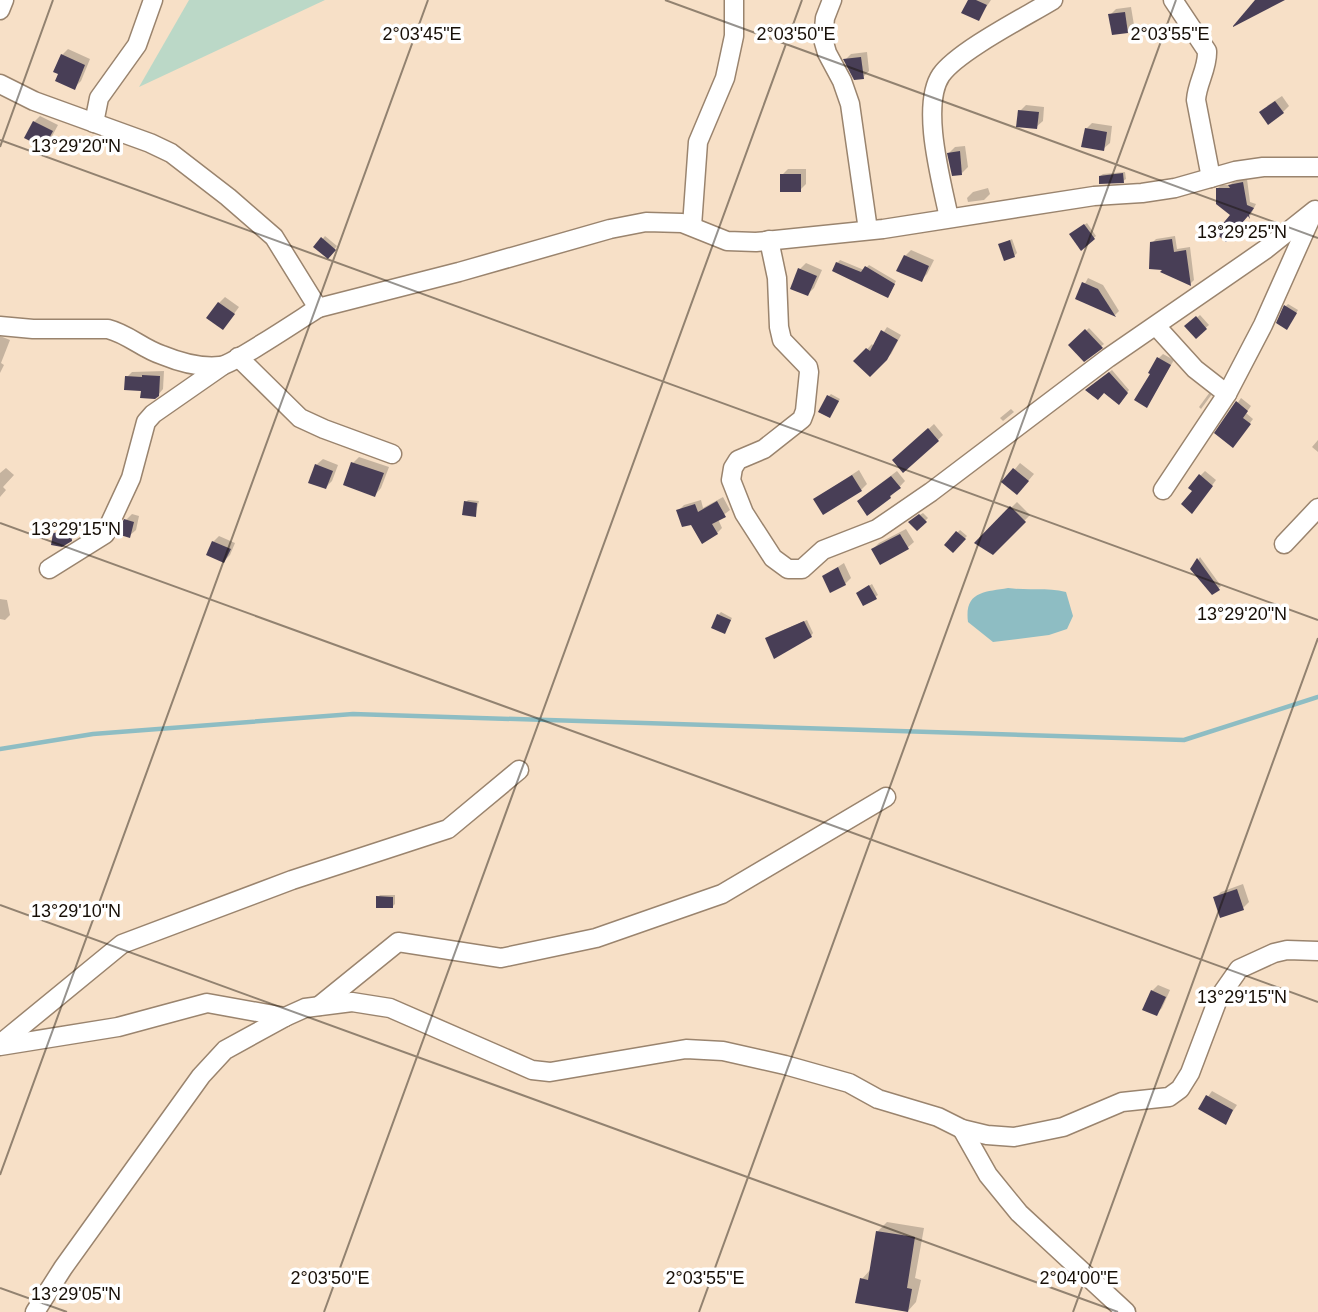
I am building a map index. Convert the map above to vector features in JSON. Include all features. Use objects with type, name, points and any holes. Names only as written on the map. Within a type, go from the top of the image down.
[{"type":"street","points":[[0,10],[4,0]]},
{"type":"street","points":[[94,123],[99,98],[137,45],[153,0]]},
{"type":"street","points":[[692,226],[698,142],[725,78],[733,36],[734,0]]},
{"type":"street","points":[[832,0],[825,18],[823,39],[850,104],[868,230]]},
{"type":"street","points":[[949,218],[931,131],[939,78],[952,62],[1053,0]]},
{"type":"street","points":[[1173,0],[1207,51],[1208,59],[1196,90],[1196,100],[1211,178]]},
{"type":"street","points":[[0,84],[34,101],[171,153],[274,237],[318,309]]},
{"type":"street","points":[[49,569],[106,534],[131,478],[146,422],[153,414],[222,366],[318,309],[610,229],[659,221],[692,226],[727,241],[769,240],[868,230],[1067,199],[1142,193],[1263,167],[1318,167]]},
{"type":"street","points":[[769,240],[777,278],[782,340],[809,372],[805,411],[798,422],[764,449],[738,460],[731,480],[744,513],[773,558],[788,569],[802,569],[823,550],[884,524],[986,453],[1108,358],[1266,249],[1316,207]]},
{"type":"street","points":[[1163,490],[1227,394],[1269,313],[1316,207]]},
{"type":"street","points":[[0,326],[108,329],[118,331],[154,353],[171,359],[222,366]]},
{"type":"street","points":[[1156,326],[1195,369],[1227,394]]},
{"type":"street","points":[[238,357],[300,418],[392,454]]},
{"type":"street","points":[[1284,544],[1318,508]]},
{"type":"street","points":[[0,1045],[122,944],[292,880],[448,829],[519,770]]},
{"type":"street","points":[[319,1006],[398,942],[501,958],[596,938],[722,894],[886,797]]},
{"type":"street","points":[[35,1312],[63,1268],[201,1076],[225,1049],[305,1008],[352,1002],[390,1008],[532,1070],[550,1072],[686,1049],[723,1051],[849,1083],[878,1099],[938,1117],[962,1129],[987,1135],[1014,1137],[1063,1127],[1122,1102],[1169,1097],[1180,1089],[1190,1073],[1219,999],[1239,969],[1274,953],[1287,950],[1318,950]]},
{"type":"street","points":[[0,1045],[118,1027],[207,1003],[285,1017]]},
{"type":"street","points":[[962,1129],[988,1174],[1019,1213],[1126,1312]]},
{"type":"green space","points":[[189,0],[325,0],[139,87]]},
{"type":"water","points":[[1008,588],[1066,592],[1073,616],[1067,629],[1049,635],[993,642],[968,622],[969,604],[984,592]]},
{"type":"building","points":[[968,0],[987,5],[979,21],[961,13]]},
{"type":"building","points":[[1255,0],[1285,0],[1233,27],[1233,26]]},
{"type":"building","points":[[1125,12],[1128,33],[1112,35],[1108,14]]},
{"type":"building","points":[[61,54],[85,65],[75,90],[55,81],[58,74],[53,72]]},
{"type":"building","points":[[861,57],[864,79],[854,80],[843,59]]},
{"type":"building","points":[[1275,101],[1284,113],[1268,125],[1259,112]]},
{"type":"building","points":[[1018,110],[1039,112],[1037,129],[1016,127]]},
{"type":"building","points":[[33,121],[53,131],[44,148],[24,138]]},
{"type":"building","points":[[1085,128],[1107,132],[1104,151],[1081,147]]},
{"type":"building","points":[[960,151],[962,175],[952,176],[947,153]]},
{"type":"building","points":[[1123,173],[1124,183],[1099,184],[1099,176]]},
{"type":"building","points":[[780,174],[801,174],[801,192],[780,192]]},
{"type":"building","points":[[1243,182],[1247,205],[1254,208],[1249,215],[1250,219],[1248,216],[1226,242],[1215,233],[1230,215],[1216,204],[1216,188],[1230,188],[1228,185]]},
{"type":"building","points":[[1084,224],[1095,239],[1081,251],[1069,234]]},
{"type":"building","points":[[321,237],[336,250],[328,259],[313,247]]},
{"type":"building","points":[[1172,239],[1174,252],[1186,250],[1191,286],[1160,272],[1162,270],[1149,269],[1150,242]]},
{"type":"building","points":[[1010,240],[1015,257],[1004,261],[998,244]]},
{"type":"building","points":[[904,255],[929,266],[922,282],[896,271]]},
{"type":"building","points":[[836,262],[861,272],[865,266],[895,284],[888,298],[832,271]]},
{"type":"building","points":[[798,268],[817,276],[808,296],[790,289]]},
{"type":"building","points":[[1082,282],[1098,289],[1116,317],[1075,299]]},
{"type":"building","points":[[218,302],[235,314],[223,330],[206,318]]},
{"type":"building","points":[[1284,305],[1297,313],[1287,330],[1276,323]]},
{"type":"building","points":[[1196,316],[1207,329],[1196,339],[1184,326]]},
{"type":"building","points":[[1085,329],[1103,348],[1084,362],[1068,345]]},
{"type":"building","points":[[881,330],[898,340],[887,360],[870,377],[853,361],[866,348],[870,351]]},
{"type":"building","points":[[1157,357],[1171,365],[1147,408],[1134,400]]},
{"type":"building","points":[[1109,372],[1128,393],[1119,405],[1104,393],[1098,400],[1085,390]]},
{"type":"building","points":[[125,376],[160,376],[159,396],[155,399],[140,398],[141,391],[124,390]]},
{"type":"building","points":[[827,395],[839,401],[830,418],[818,412]]},
{"type":"building","points":[[1236,401],[1248,411],[1243,418],[1251,424],[1233,448],[1214,433]]},
{"type":"building","points":[[928,428],[939,441],[903,473],[892,460]]},
{"type":"building","points":[[351,462],[384,473],[375,497],[343,485]]},
{"type":"building","points":[[315,464],[333,471],[326,489],[308,483]]},
{"type":"building","points":[[1013,468],[1029,481],[1017,495],[1001,482]]},
{"type":"building","points":[[1199,474],[1213,486],[1192,514],[1181,504],[1192,491],[1188,488]]},
{"type":"building","points":[[852,475],[862,491],[823,515],[813,499]]},
{"type":"building","points":[[891,476],[901,488],[867,516],[857,501]]},
{"type":"building","points":[[464,501],[477,503],[476,517],[462,515]]},
{"type":"building","points":[[717,501],[726,517],[712,524],[718,534],[702,544],[691,525],[682,527],[676,510],[695,504],[698,512]]},
{"type":"building","points":[[1010,506],[1026,522],[993,555],[974,543]]},
{"type":"building","points":[[919,514],[927,522],[917,531],[908,522]]},
{"type":"building","points":[[124,519],[134,522],[130,538],[117,534]]},
{"type":"building","points":[[71,531],[72,541],[62,547],[51,545],[53,533]]},
{"type":"building","points":[[956,531],[966,539],[953,553],[944,545]]},
{"type":"building","points":[[900,534],[909,549],[880,565],[871,549]]},
{"type":"building","points":[[212,541],[231,549],[224,563],[206,555]]},
{"type":"building","points":[[1197,558],[1220,590],[1212,595],[1190,569]]},
{"type":"building","points":[[838,567],[846,585],[830,593],[822,576]]},
{"type":"building","points":[[869,585],[877,599],[863,606],[856,593]]},
{"type":"building","points":[[717,614],[731,620],[725,634],[711,628]]},
{"type":"building","points":[[804,621],[812,637],[774,659],[765,638]]},
{"type":"building","points":[[1237,889],[1244,910],[1220,918],[1213,897]]},
{"type":"building","points":[[376,896],[393,897],[393,908],[376,908]]},
{"type":"building","points":[[1151,990],[1166,997],[1157,1016],[1142,1010]]},
{"type":"building","points":[[1206,1095],[1233,1110],[1226,1125],[1198,1109]]},
{"type":"building","points":[[876,1231],[915,1237],[907,1288],[912,1289],[908,1312],[855,1303],[860,1278],[868,1280]]},
{"type":"waterway","points":[[0,749],[93,734],[353,714],[1184,740],[1318,697]]}]
